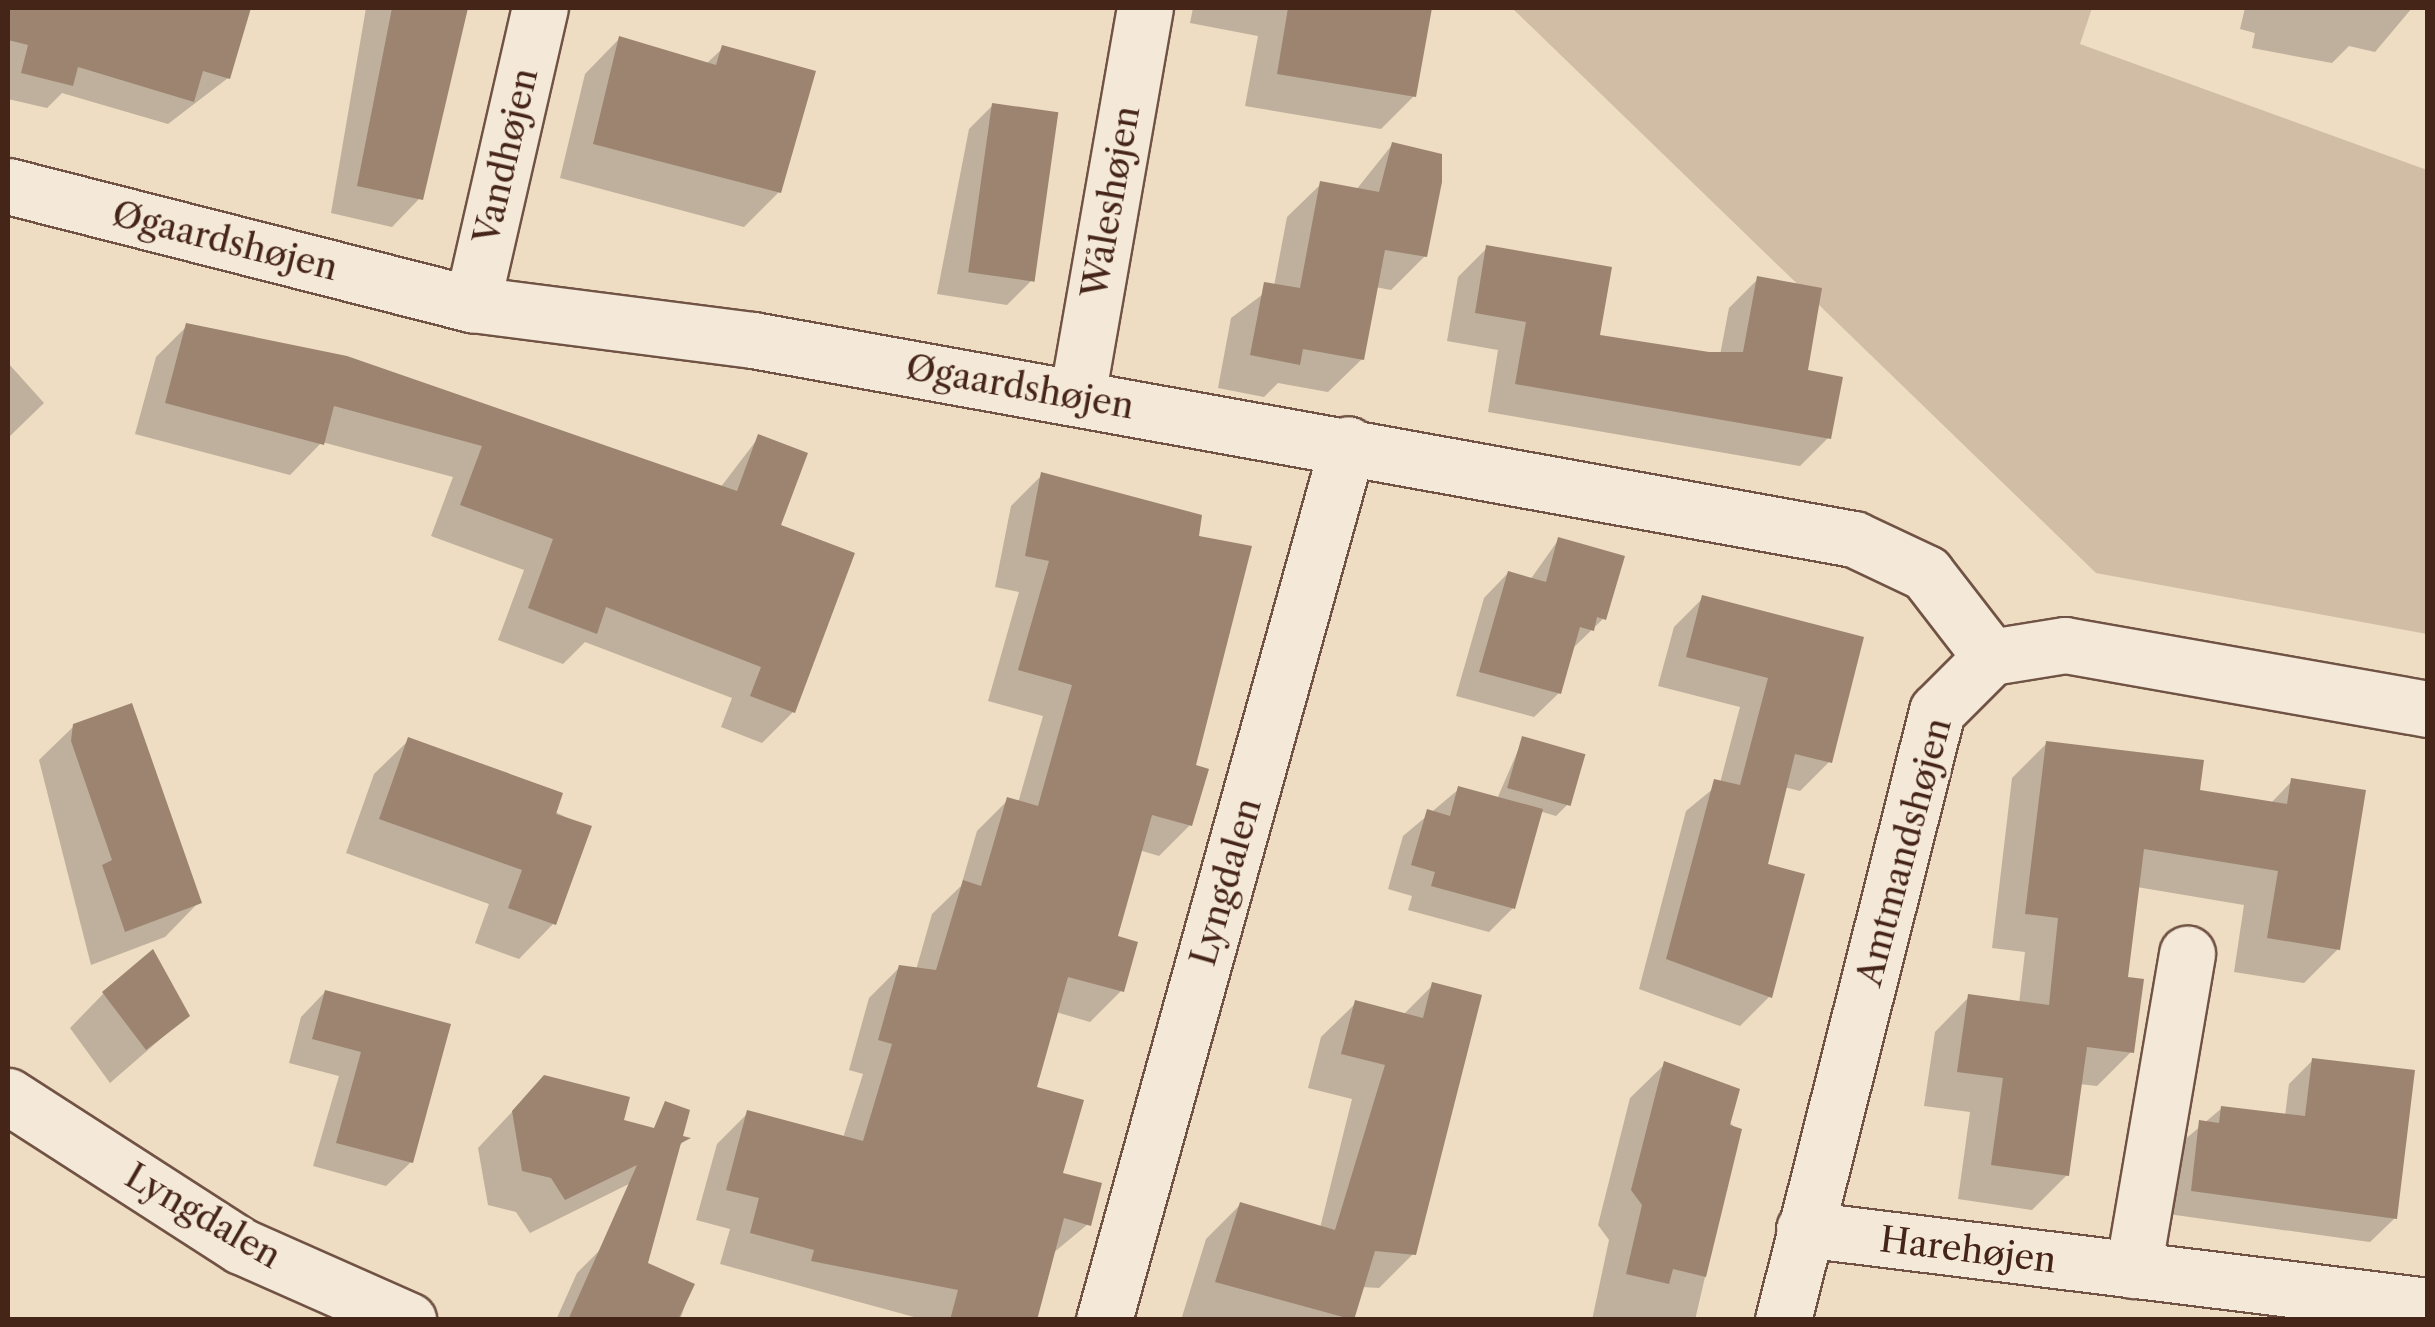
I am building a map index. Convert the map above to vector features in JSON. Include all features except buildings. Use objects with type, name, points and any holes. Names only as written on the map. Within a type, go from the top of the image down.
[{"type":"street","name":"Vandhøjen","points":[[472,304],[540,8]]},
{"type":"street","name":"Wåleshøjen","points":[[1077,397],[1145,8]]},
{"type":"street","name":"Øgaardshøjen","points":[[8,186],[472,304],[1077,397],[1854,538],[1926,572],[1992,658]]},
{"type":"street","name":"Lyngdalen","points":[[1104,1320],[1348,444]]},
{"type":"street","points":[[1992,658],[2065,645],[2428,709]]},
{"type":"street","name":"Amtmandshøjen","points":[[1782,1320],[1936,711],[1992,658]]},
{"type":"street","points":[[2132,1270],[2187,954]]},
{"type":"street","name":"Lyngdalen","points":[[8,1096],[242,1246],[408,1320]]},
{"type":"street","name":"Harehøjen","points":[[1804,1229],[2428,1306]]},
{"type":"shaded area","points":[[1512,8],[2092,8],[2080,44],[2427,170],[2427,634],[2096,573]]}]
